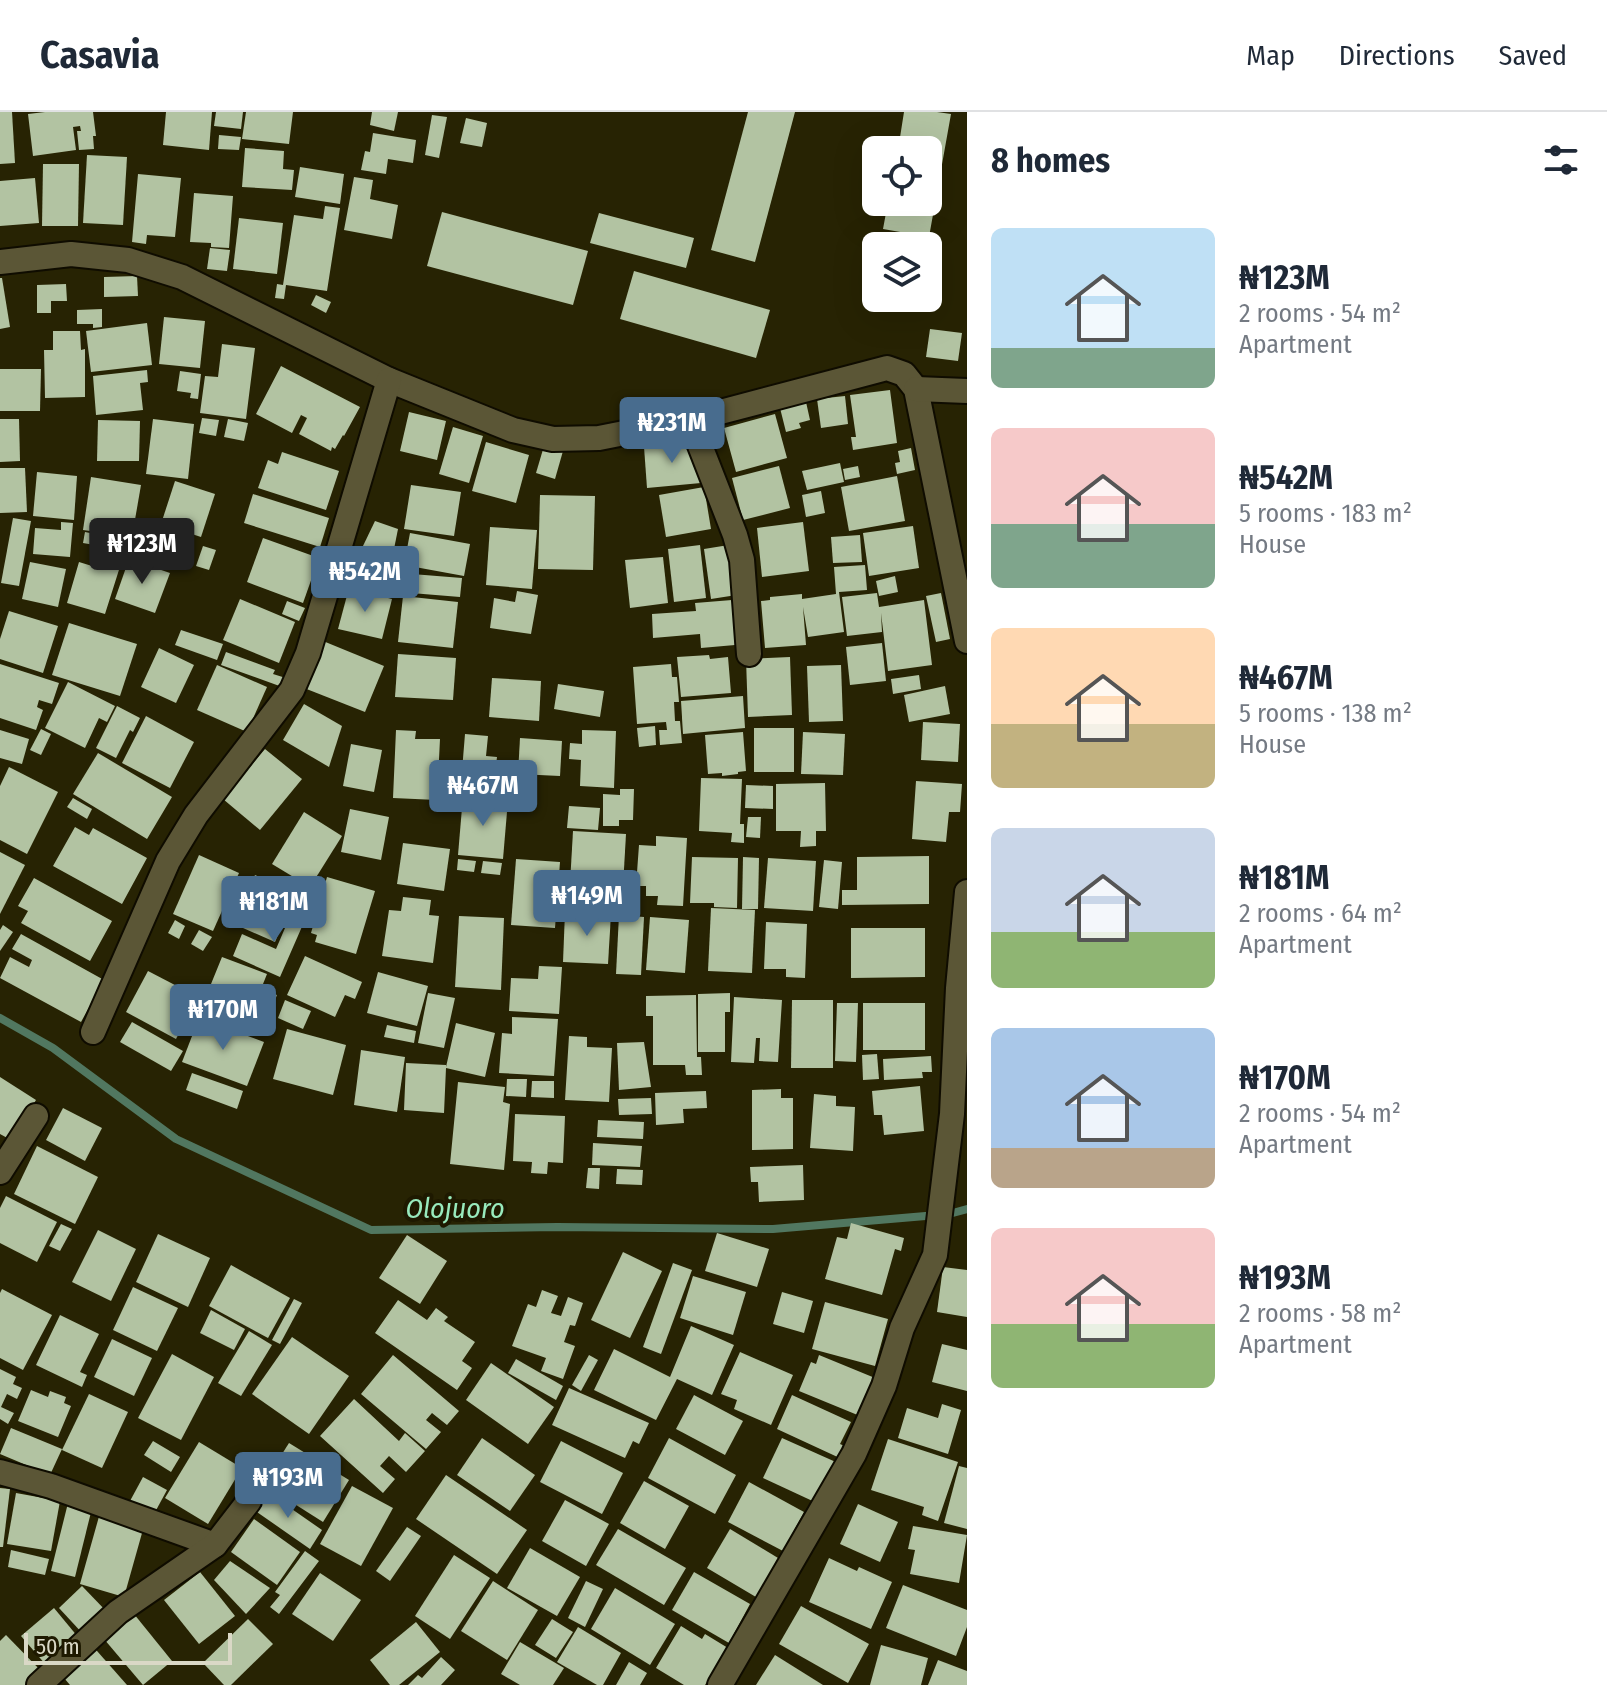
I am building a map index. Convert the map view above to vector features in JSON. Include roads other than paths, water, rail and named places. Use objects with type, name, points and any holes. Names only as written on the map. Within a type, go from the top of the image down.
[{"type":"street","points":[[0,262],[71,254],[128,260],[182,277],[389,380],[513,430],[553,439],[599,438],[690,420],[887,368],[904,374],[916,389],[967,641]]},
{"type":"street","points":[[93,1032],[168,861],[196,815],[292,690],[308,653],[389,380]]},
{"type":"street","points":[[916,389],[967,391]]},
{"type":"street","points":[[690,420],[742,560],[749,654]]},
{"type":"street","points":[[720,1685],[854,1454],[884,1386],[902,1328],[935,1255],[952,1114],[963,988],[967,892]]},
{"type":"street","points":[[0,1172],[36,1116]]},
{"type":"street","points":[[0,1472],[51,1486],[215,1545]]},
{"type":"street","points":[[39,1685],[118,1612],[215,1545],[249,1501]]},
{"type":"waterway","name":"Olojuoro","points":[[0,1018],[53,1048],[176,1139],[371,1230],[557,1227],[773,1229],[949,1214],[967,1209]]}]
